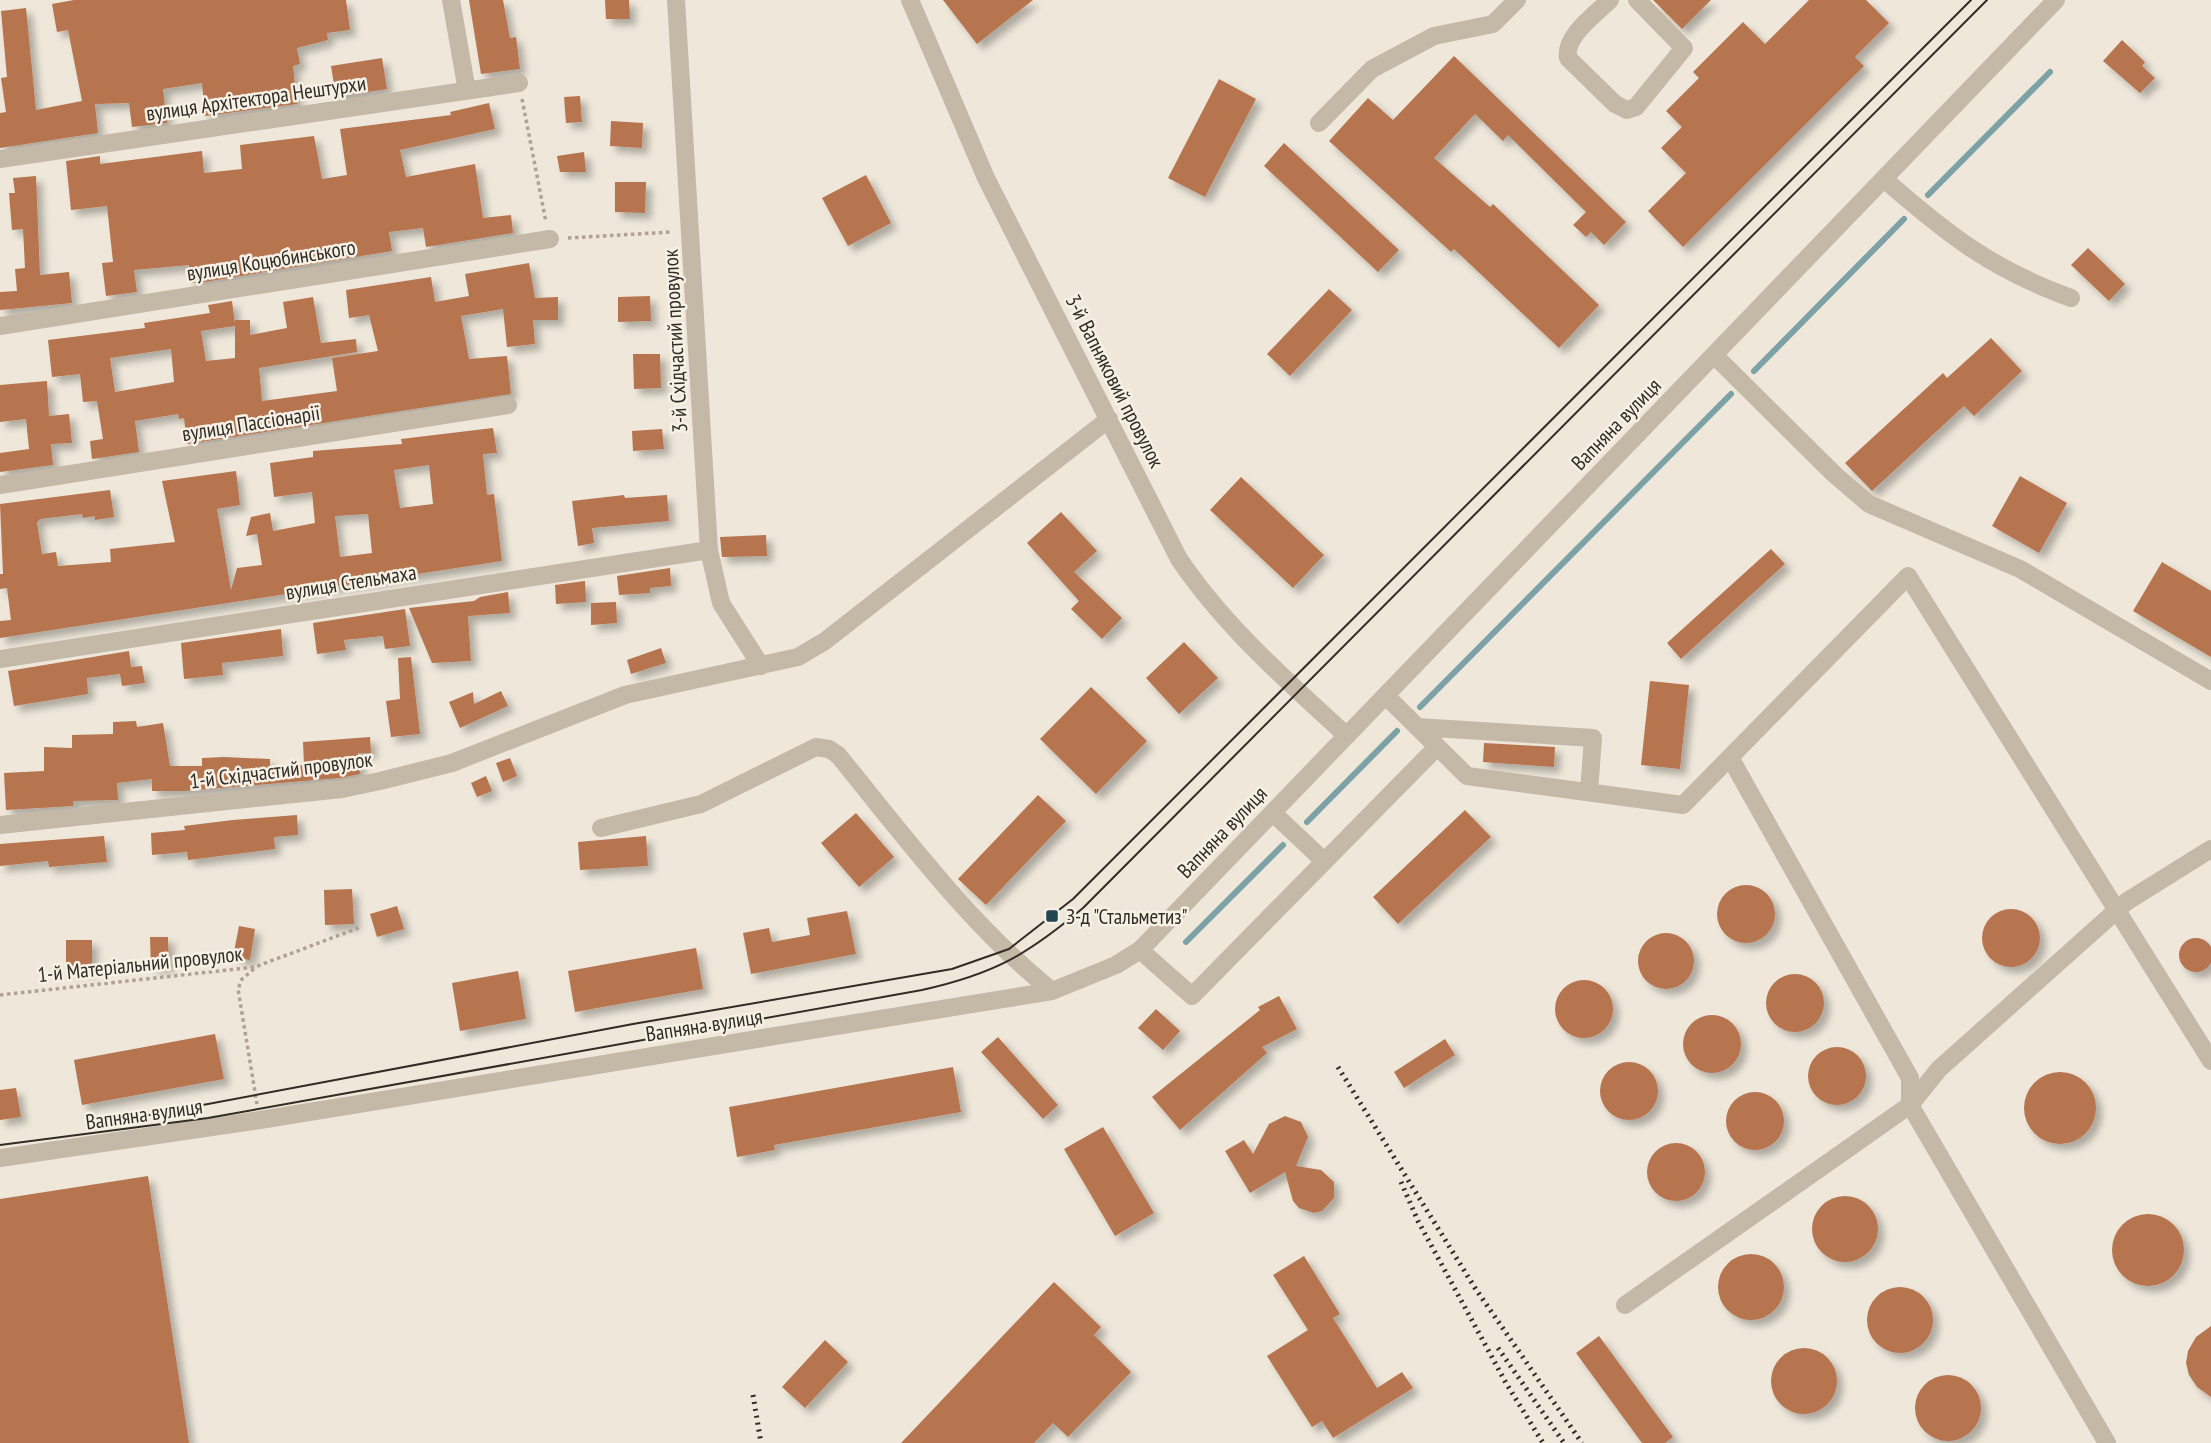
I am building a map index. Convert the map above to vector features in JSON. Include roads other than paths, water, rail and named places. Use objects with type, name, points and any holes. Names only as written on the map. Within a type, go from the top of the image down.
[{"type":"street","points":[[451,0],[467,91]]},
{"type":"street","name":"3-й Східчастий провулок","points":[[676,0],[709,550],[721,603],[761,666]]},
{"type":"street","name":"3-й Вапняковий провулок","points":[[910,0],[986,178],[1179,559],[1203,595],[1264,660],[1348,736]]},
{"type":"street","points":[[1319,123],[1372,69],[1434,36],[1493,24],[1517,0]]},
{"type":"street","points":[[1610,0],[1572,39],[1567,49],[1568,58],[1615,104],[1627,110],[1636,107],[1684,48],[1637,0]]},
{"type":"street","name":"Вапняна вулиця","points":[[0,1158],[260,1121],[1052,991],[1098,974],[1140,950],[2056,0]]},
{"type":"street","name":"вулиця Архітектора Нештурхи","points":[[0,159],[519,83]]},
{"type":"street","points":[[1884,179],[1947,234],[1979,256],[2028,282],[2071,298]]},
{"type":"street","name":"вулиця Коцюбинського","points":[[0,326],[550,240]]},
{"type":"street","points":[[1714,355],[1834,474],[1869,504],[2020,569],[2211,681]]},
{"type":"street","name":"вулиця Пассіонарії","points":[[0,485],[508,405]]},
{"type":"street","name":"1-й Східчастий провулок","points":[[0,825],[342,789],[452,763],[625,695],[798,657],[825,641],[1109,419]]},
{"type":"street","name":"вулиця Стельмаха","points":[[0,659],[709,550]]},
{"type":"street","points":[[1386,696],[1467,776],[1683,805],[1908,576],[2211,1061]]},
{"type":"street","points":[[1417,727],[1593,738],[1589,792]]},
{"type":"street","points":[[601,828],[701,804],[816,747],[829,749],[838,755],[958,900],[1014,960],[1052,991]]},
{"type":"street","points":[[1140,950],[1192,996],[1437,747]]},
{"type":"street","points":[[1731,759],[1910,1078],[1910,1105],[2107,1443]]},
{"type":"street","points":[[1273,813],[1324,861]]},
{"type":"street","points":[[1625,1305],[1910,1105],[1940,1069],[2117,914],[2126,902],[2211,849]]},
{"type":"waterway","points":[[1928,195],[2050,72]]},
{"type":"waterway","points":[[1754,371],[1904,219]]},
{"type":"waterway","points":[[1420,707],[1731,394]]},
{"type":"waterway","points":[[1307,822],[1397,731]]},
{"type":"waterway","points":[[1186,942],[1283,845]]},
{"type":"tram line","points":[[128,1119],[633,1024],[952,969],[1009,949],[1073,899],[1971,0]]},
{"type":"tram line","points":[[0,1145],[208,1118],[922,990],[970,977],[1009,961],[1083,908],[1987,0]]},
{"type":"railway","points":[[1338,1067],[1475,1288],[1582,1443]]},
{"type":"railway","points":[[1401,1182],[1418,1221],[1506,1383],[1543,1443]]},
{"type":"railway","points":[[1498,1348],[1564,1443]]},
{"type":"railway","points":[[753,1395],[761,1443]]},
{"type":"place","name":"З-д \"Стальметиз\"","points":[[1052,916]]}]
